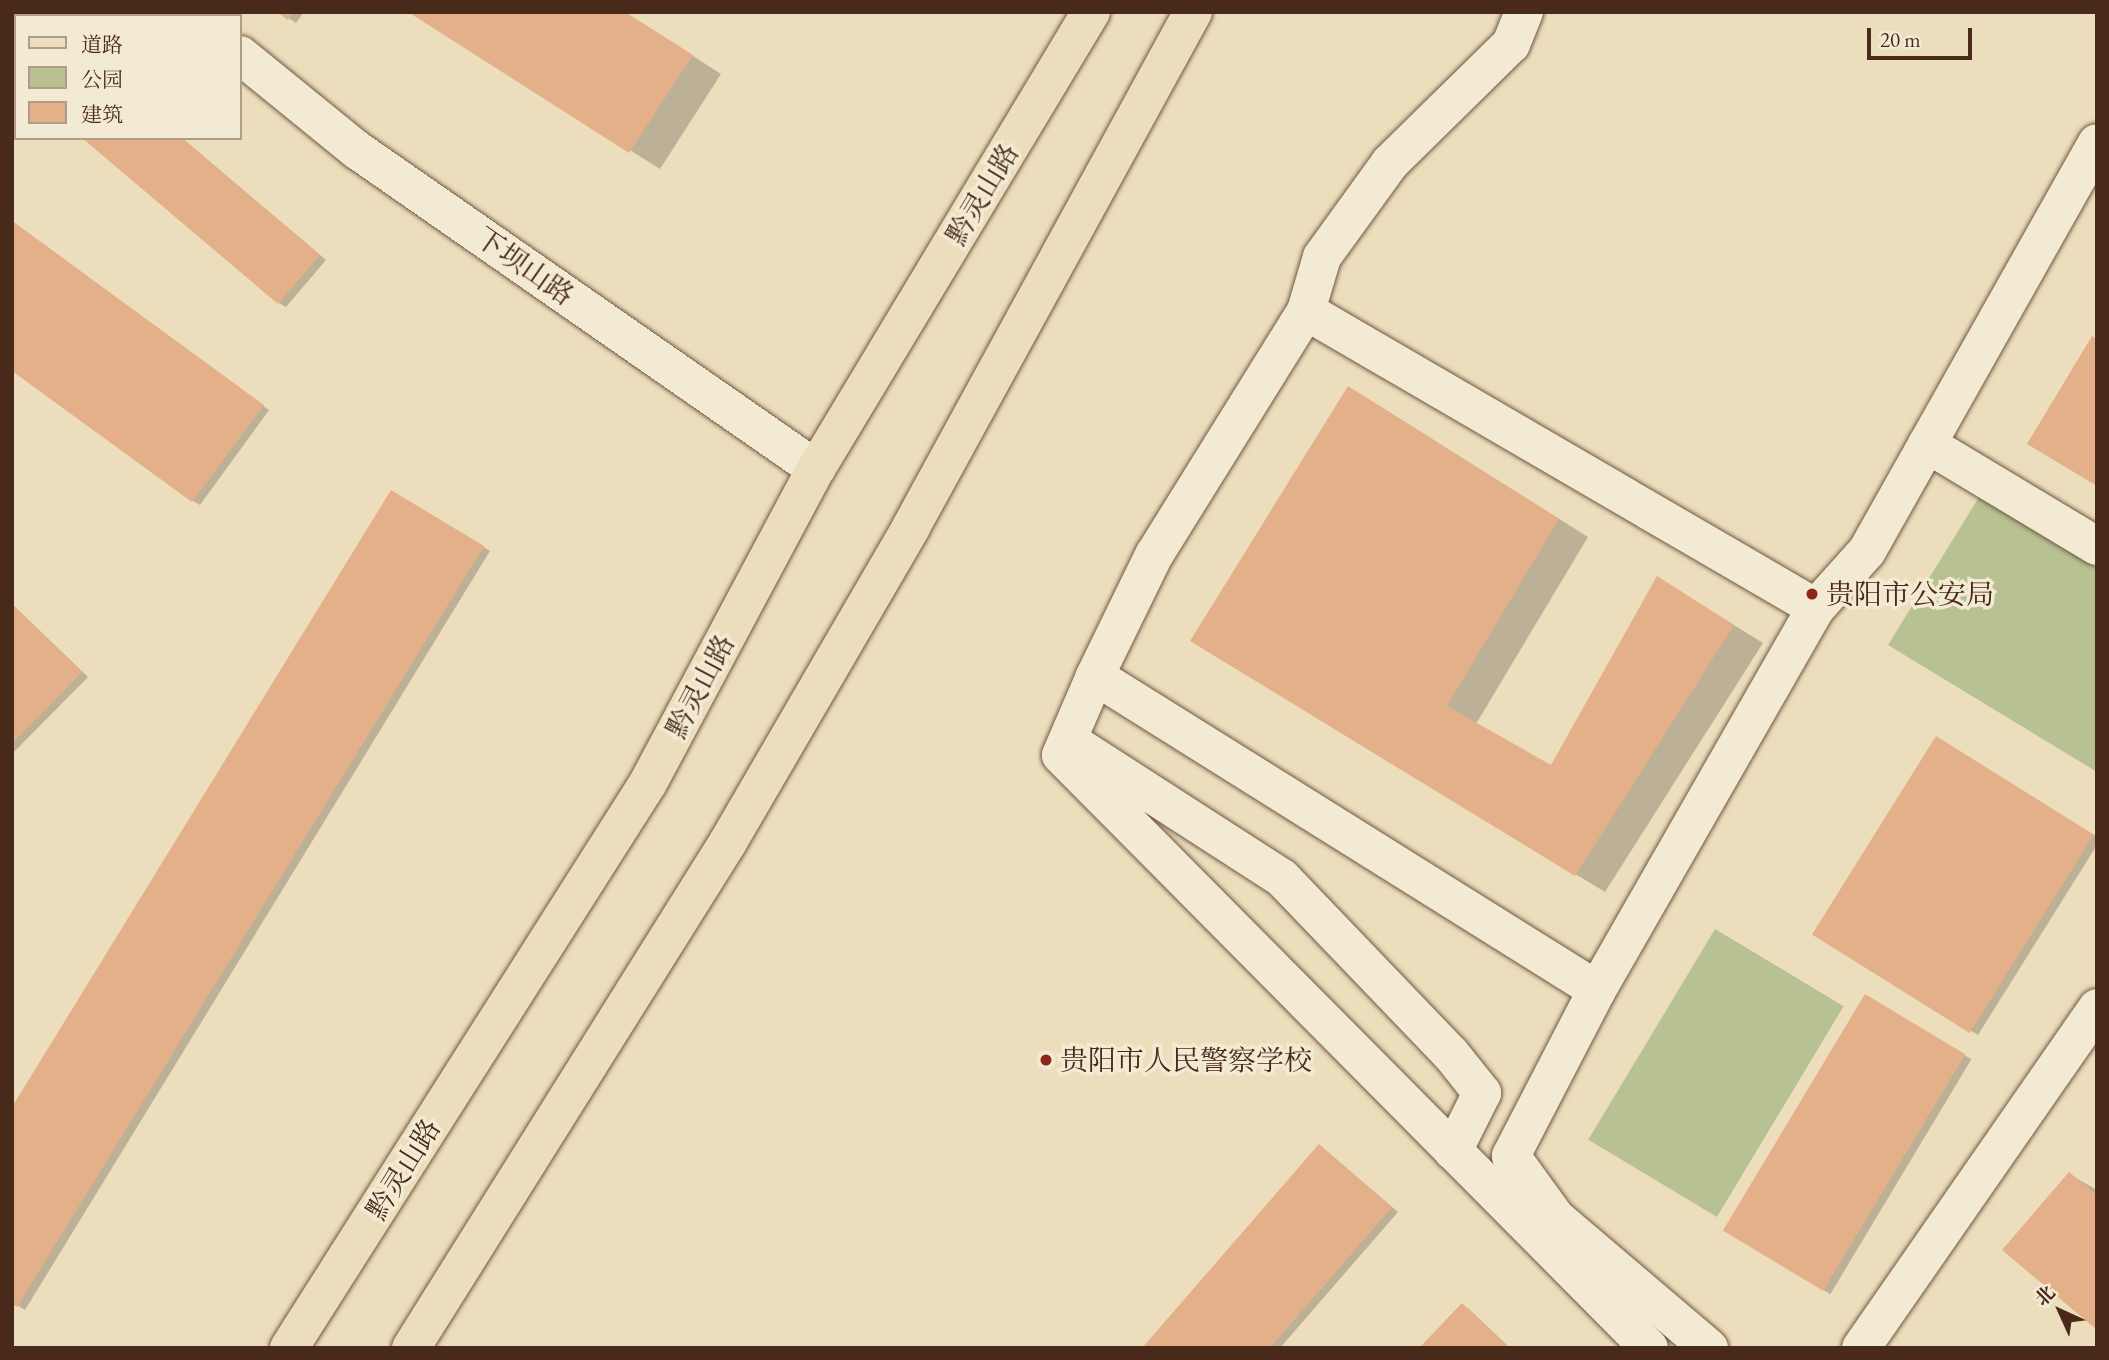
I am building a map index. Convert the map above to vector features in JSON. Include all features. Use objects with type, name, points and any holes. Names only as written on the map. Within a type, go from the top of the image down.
[{"type":"main road","name":"黔灵山路","points":[[289,1348],[648,783],[816,469],[1091,12]]},
{"type":"main road","points":[[411,1348],[735,831],[911,527],[1193,12]]},
{"type":"street","points":[[1524,12],[1511,44],[1383,173],[1322,257],[1306,311],[1154,555],[1061,755],[1649,1348]]},
{"type":"street","name":"下坝山路","points":[[242,57],[357,150],[816,469]]},
{"type":"street","points":[[1709,1348],[1556,1218],[1511,1156],[1598,990],[1816,608],[1867,551],[2097,143]]},
{"type":"street","points":[[1306,311],[1816,608]]},
{"type":"street","points":[[1927,444],[2097,547]]},
{"type":"street","points":[[1096,676],[1598,990]]},
{"type":"street","points":[[1068,740],[1282,878],[1451,1054],[1482,1093],[1452,1151]]},
{"type":"street","points":[[1861,1348],[2097,1008]]},
{"type":"green space","points":[[1979,497],[2097,568],[2097,772],[1888,645]]},
{"type":"green space","points":[[1715,929],[1844,1006],[1717,1217],[1588,1140]]},
{"type":"building","points":[[277,12],[294,12],[288,20]]},
{"type":"building","points":[[408,12],[625,12],[693,55],[629,153]]},
{"type":"building","points":[[84,140],[184,140],[320,255],[278,304]]},
{"type":"building","points":[[12,221],[264,405],[192,502],[12,371]]},
{"type":"building","points":[[2092,336],[2097,339],[2097,486],[2027,444]]},
{"type":"building","points":[[1348,386],[1559,519],[1447,706],[1551,765],[1657,576],[1734,625],[1575,876],[1190,641]]},
{"type":"building","points":[[391,490],[484,546],[17,1307],[12,1304],[12,1107]]},
{"type":"building","points":[[12,604],[82,672],[12,744]]},
{"type":"building","points":[[1936,736],[2094,835],[1970,1033],[1812,934]]},
{"type":"building","points":[[1865,994],[1965,1054],[1823,1291],[1723,1231]]},
{"type":"building","points":[[1319,1144],[1392,1207],[1270,1348],[1142,1348]]},
{"type":"building","points":[[2069,1172],[2097,1195],[2097,1330],[2002,1250]]},
{"type":"building","points":[[1462,1303],[1509,1348],[1419,1348]]},
{"type":"place","name":"贵阳市公安局","points":[[1812,594]]},
{"type":"place","name":"贵阳市人民警察学校","points":[[1046,1060]]}]
